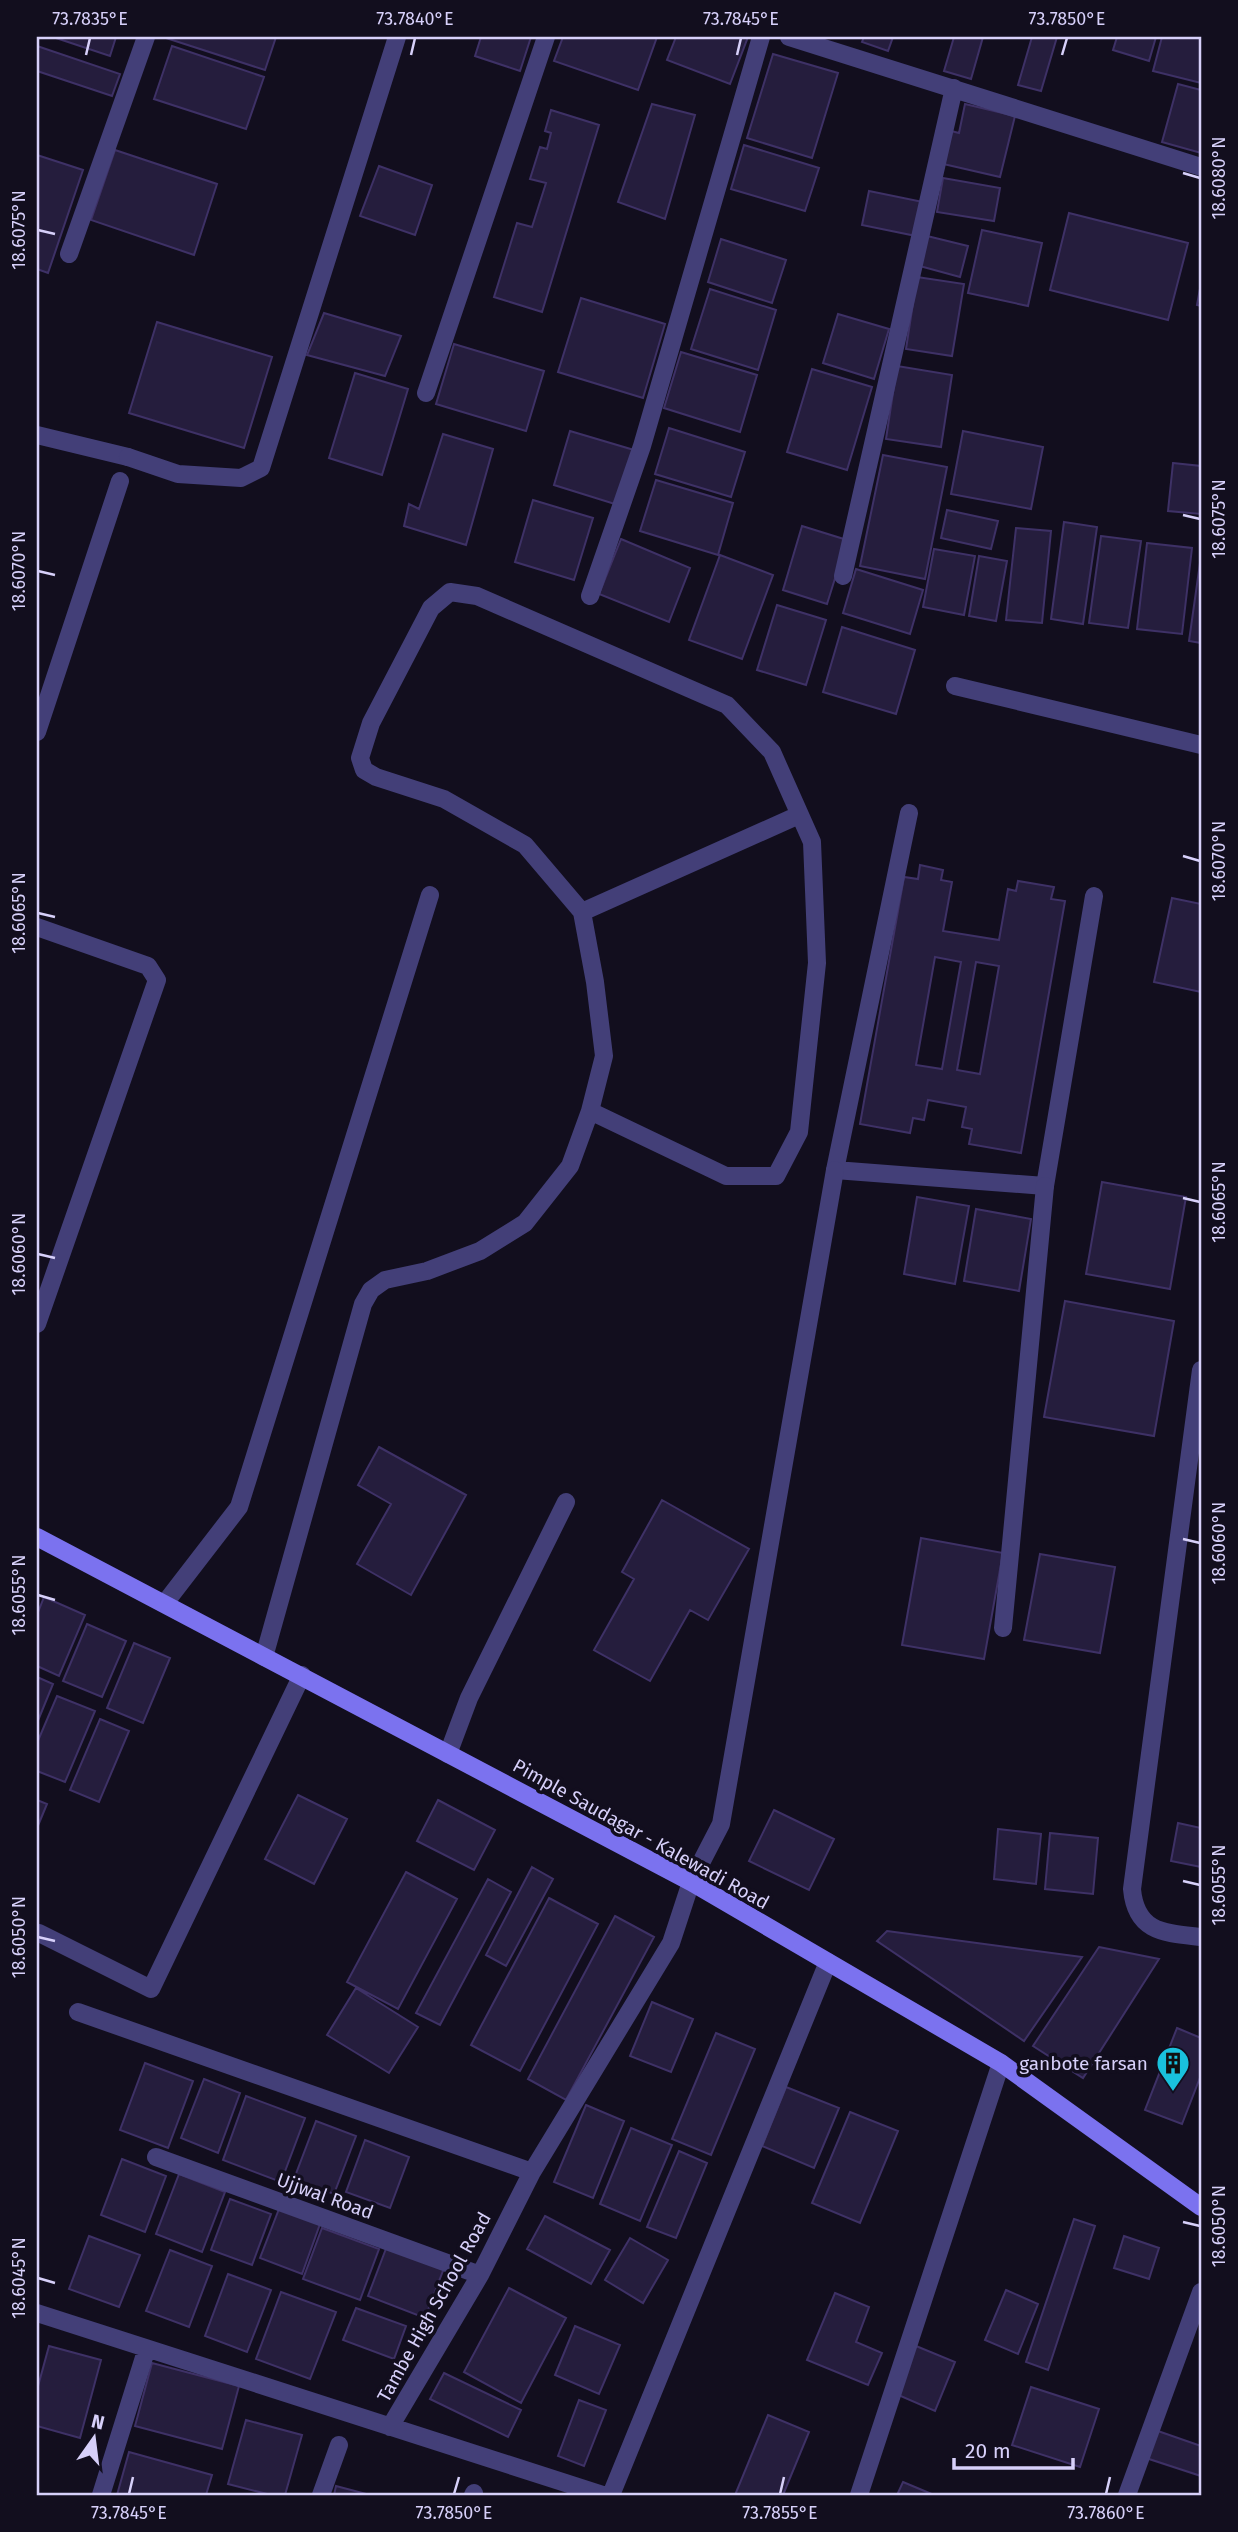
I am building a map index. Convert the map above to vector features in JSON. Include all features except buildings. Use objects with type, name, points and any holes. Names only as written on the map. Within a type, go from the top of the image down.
[{"type":"main road","name":"Pimple Saudagar - Kalewadi Road","points":[[37,1537],[691,1882],[1000,2063],[1201,2207]]},
{"type":"street","points":[[69,254],[146,37]]},
{"type":"street","points":[[37,435],[128,457],[178,474],[242,478],[261,468],[397,37]]},
{"type":"street","points":[[426,393],[546,37]]},
{"type":"street","points":[[590,596],[642,446],[761,37]]},
{"type":"street","points":[[789,37],[1201,167]]},
{"type":"street","points":[[843,576],[954,89]]},
{"type":"street","points":[[37,732],[41,706],[120,481]]},
{"type":"street","points":[[264,1657],[363,1304],[371,1290],[385,1280],[427,1271],[480,1251],[525,1223],[570,1166],[590,1111],[604,1056],[596,982],[582,912],[525,845],[444,799],[376,778],[364,770],[360,758],[371,723],[431,608],[450,592],[477,596],[727,705],[772,752],[812,842],[817,963],[799,1132],[776,1176],[726,1176],[590,1111]]},
{"type":"street","points":[[955,686],[1201,745]]},
{"type":"street","name":"Tambe High School Road","points":[[37,2314],[390,2427],[480,2275],[532,2172],[671,1943],[691,1882],[721,1824],[835,1170],[909,813]]},
{"type":"street","points":[[582,912],[799,815]]},
{"type":"street","points":[[165,1603],[239,1507],[430,895]]},
{"type":"street","points":[[1003,1628],[1045,1186],[1094,896]]},
{"type":"street","points":[[37,927],[148,966],[157,980],[37,1324]]},
{"type":"street","points":[[835,1170],[1045,1186]]},
{"type":"street","points":[[1201,1370],[1132,1889],[1134,1907],[1145,1922],[1161,1932],[1201,1937]]},
{"type":"street","points":[[448,1754],[469,1698],[566,1502]]},
{"type":"street","points":[[39,1933],[151,1989],[302,1675]]},
{"type":"street","points":[[611,2495],[828,1962]]},
{"type":"street","points":[[78,2012],[532,2172]]},
{"type":"street","points":[[859,2495],[1000,2063]]},
{"type":"street","name":"Ujjwal Road","points":[[156,2157],[480,2275]]},
{"type":"street","points":[[1127,2495],[1201,2292]]},
{"type":"street","points":[[100,2495],[146,2351]]},
{"type":"street","points":[[390,2427],[603,2495]]},
{"type":"street","points":[[321,2495],[339,2445]]},
{"type":"place","name":"ganbote farsan","points":[[1173,2093]]}]
